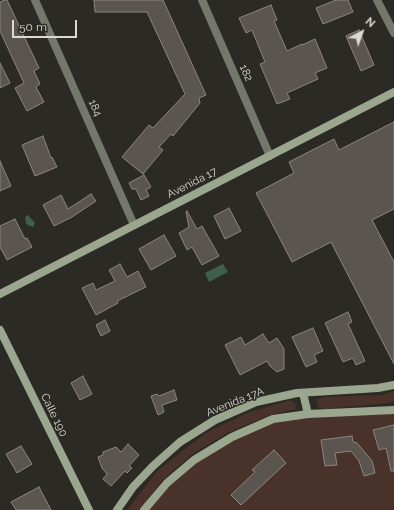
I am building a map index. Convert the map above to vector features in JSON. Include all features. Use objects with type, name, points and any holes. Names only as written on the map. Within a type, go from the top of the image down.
[{"type":"main road","name":"Avenida 17","points":[[0,294],[394,92]]},
{"type":"main road","name":"Calle 190","points":[[0,330],[89,510]]},
{"type":"main road","name":"Avenida 17A","points":[[117,510],[134,487],[153,466],[180,442],[215,420],[256,402],[297,393],[378,388],[394,385]]},
{"type":"main road","points":[[303,392],[308,414]]},
{"type":"main road","points":[[144,510],[167,483],[194,460],[232,437],[274,419],[308,414],[394,410]]},
{"type":"street","name":"184","points":[[35,0],[134,225]]},
{"type":"street","name":"182","points":[[202,0],[270,156]]},
{"type":"street","points":[[377,0],[394,33]]},
{"type":"shaded area","points":[[28,215],[35,223],[33,227],[26,224],[25,217]]},
{"type":"shaded area","points":[[223,264],[228,272],[209,282],[205,273]]},
{"type":"shaded area","points":[[394,391],[394,401],[389,403],[323,409],[318,407],[317,404],[318,399],[325,397],[383,395]]},
{"type":"shaded area","points":[[287,401],[293,401],[296,406],[295,409],[268,416],[229,432],[191,455],[164,479],[139,510],[127,510],[158,470],[206,433],[247,413]]},
{"type":"shaded area","points":[[394,410],[394,510],[144,510],[194,460],[273,419]]},
{"type":"building","points":[[7,0],[39,68],[34,71],[40,84],[36,87],[44,102],[27,111],[15,88],[24,83],[0,31],[0,2]]},
{"type":"building","points":[[94,0],[163,0],[206,95],[199,98],[200,103],[173,136],[171,134],[159,147],[163,150],[143,174],[122,157],[149,125],[153,128],[185,94],[147,12],[95,12]]},
{"type":"building","points":[[336,0],[348,0],[353,12],[323,24],[316,8]]},
{"type":"building","points":[[271,5],[277,20],[274,21],[287,51],[315,39],[327,68],[315,73],[318,79],[287,93],[290,99],[277,104],[260,64],[265,62],[252,30],[246,33],[239,18]]},
{"type":"building","points":[[359,30],[374,65],[361,71],[346,36]]},
{"type":"building","points":[[0,63],[10,83],[0,88]]},
{"type":"building","points":[[394,122],[394,209],[372,220],[394,262],[394,364],[331,242],[292,262],[256,193],[294,173],[289,162],[334,139],[339,150]]},
{"type":"building","points":[[43,136],[51,158],[52,157],[57,167],[35,176],[22,145]]},
{"type":"building","points":[[0,161],[11,186],[0,191]]},
{"type":"building","points":[[144,175],[151,187],[146,190],[149,196],[141,200],[136,189],[132,189],[129,183]]},
{"type":"building","points":[[91,194],[96,201],[72,217],[54,226],[43,205],[61,195],[68,209]]},
{"type":"building","points":[[229,208],[241,231],[225,239],[214,216]]},
{"type":"building","points":[[187,211],[197,229],[202,226],[219,256],[202,265],[192,247],[187,250],[179,233],[189,227]]},
{"type":"building","points":[[15,219],[25,239],[27,238],[32,247],[7,260],[0,247],[0,226]]},
{"type":"building","points":[[164,235],[176,256],[151,270],[139,249]]},
{"type":"building","points":[[120,264],[127,277],[138,271],[146,287],[117,301],[118,303],[96,315],[82,288],[93,283],[96,290],[115,281],[109,270]]},
{"type":"building","points":[[348,312],[352,322],[348,324],[365,361],[356,365],[353,358],[343,362],[325,323]]},
{"type":"building","points":[[105,320],[110,331],[101,336],[96,325]]},
{"type":"building","points":[[313,328],[323,351],[314,355],[317,362],[306,367],[292,337]]},
{"type":"building","points":[[263,334],[269,343],[277,338],[284,349],[284,369],[277,372],[267,361],[240,375],[225,345],[241,337],[245,345]]},
{"type":"building","points":[[83,376],[92,394],[80,400],[71,383]]},
{"type":"building","points":[[174,390],[177,400],[162,405],[164,412],[158,415],[151,396],[157,394],[159,396]]},
{"type":"building","points":[[394,425],[394,471],[391,471],[386,448],[379,450],[373,430]]},
{"type":"building","points":[[352,436],[353,442],[357,443],[372,461],[375,473],[364,476],[359,461],[351,451],[335,453],[337,465],[325,466],[321,440]]},
{"type":"building","points":[[128,444],[139,455],[129,466],[132,468],[127,473],[125,471],[111,486],[103,479],[107,474],[102,468],[98,457],[103,455],[103,452],[116,447],[121,452]]},
{"type":"building","points":[[21,446],[32,464],[17,473],[6,454]]},
{"type":"building","points":[[274,450],[286,463],[241,505],[231,495],[255,472],[252,470]]},
{"type":"building","points":[[39,487],[51,510],[16,510],[11,502]]}]
